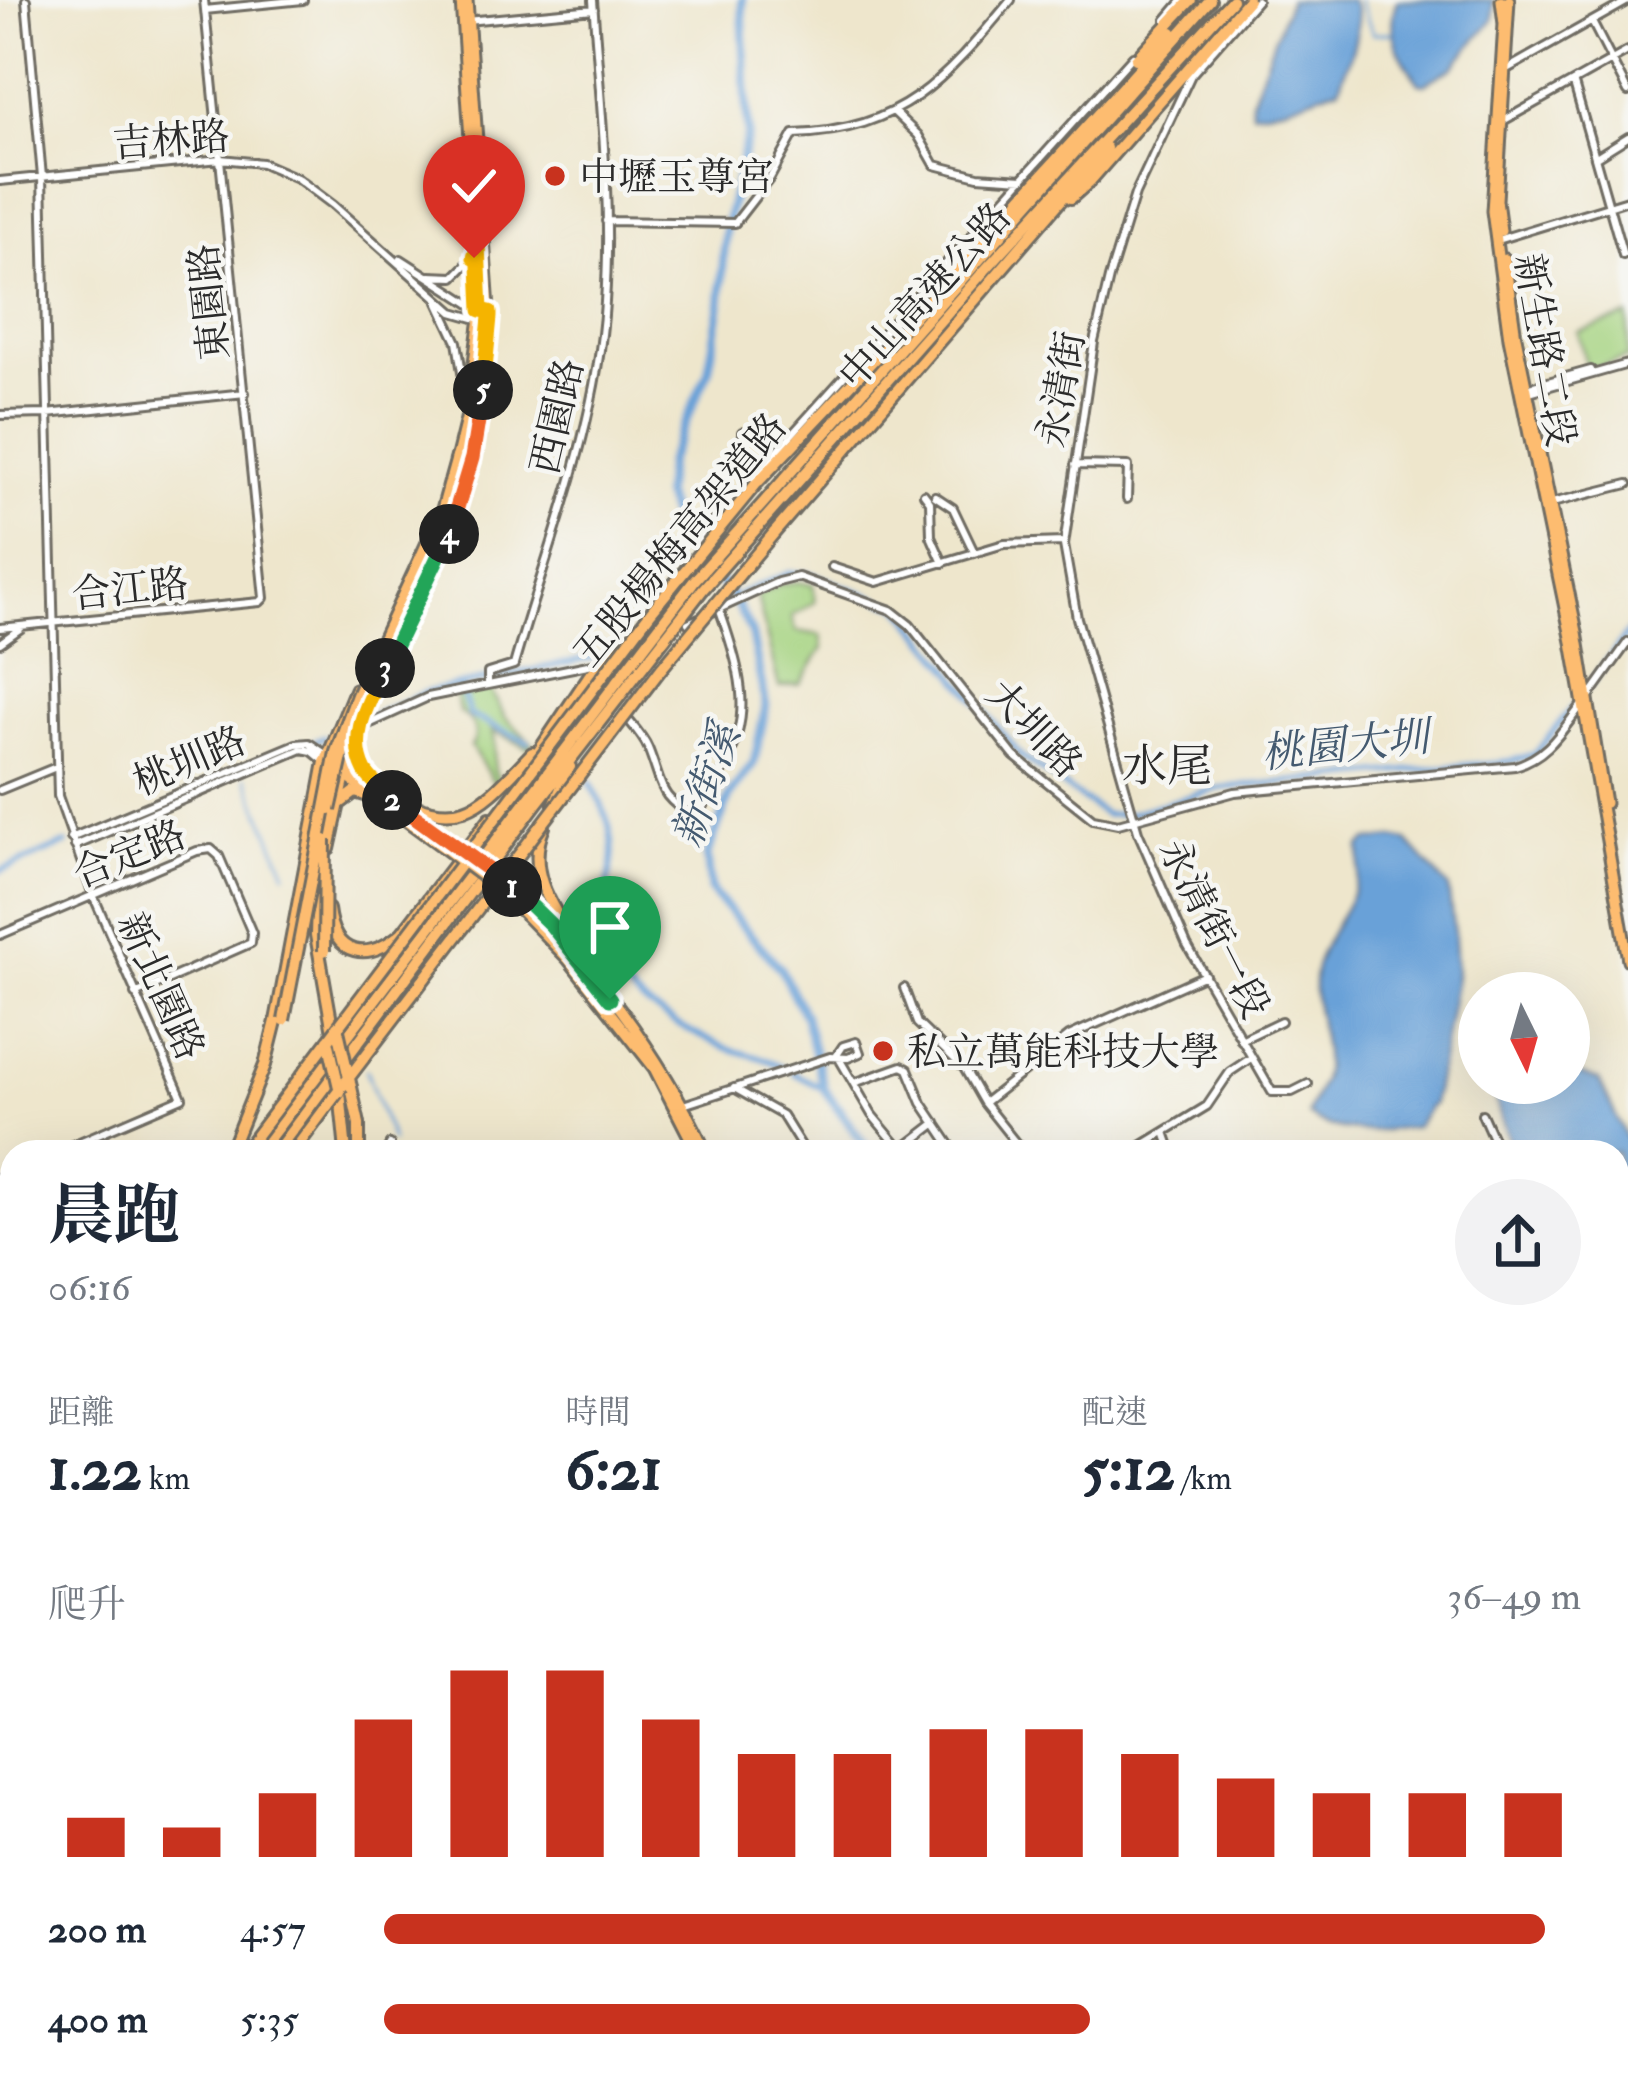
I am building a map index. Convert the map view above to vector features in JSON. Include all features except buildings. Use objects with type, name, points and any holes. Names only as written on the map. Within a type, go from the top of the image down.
[{"type":"highway","points":[[1049,164],[1187,0]]},
{"type":"highway","name":"五股楊梅高架道路","points":[[253,1140],[651,612],[756,484],[1049,164],[1207,0]]},
{"type":"highway","name":"中山高速公路","points":[[268,1140],[698,585],[1207,0]]},
{"type":"highway","name":"五股楊梅高架道路","points":[[290,1140],[774,533],[1233,0]]},
{"type":"highway","name":"中山高速公路","points":[[717,563],[1233,0]]},
{"type":"highway","points":[[1041,224],[1090,181],[1253,0]]},
{"type":"highway","points":[[332,1031],[324,846],[344,753],[365,695],[446,512],[469,447],[485,315]]},
{"type":"highway","points":[[238,1140],[269,1073],[284,1020],[336,752],[357,695],[446,512],[457,457]]},
{"type":"highway","points":[[328,854],[328,910],[338,939],[360,952],[390,944],[508,795],[589,676],[698,585]]},
{"type":"highway","name":"中山高速公路","points":[[289,1140],[698,585]]},
{"type":"highway","points":[[334,818],[339,803],[350,793],[381,795],[440,815],[465,811],[483,800],[550,733]]},
{"type":"highway","points":[[578,749],[539,839],[540,877],[553,910],[600,987]]},
{"type":"highway","points":[[332,1031],[315,907],[336,765]]},
{"type":"highway","points":[[315,907],[334,818],[336,765]]},
{"type":"highway","points":[[236,1140],[270,1049],[309,851],[336,765]]},
{"type":"highway","points":[[309,851],[311,944],[346,1089],[351,1140]]},
{"type":"main road","points":[[336,765],[365,668],[413,571],[457,457],[485,315],[464,0]]},
{"type":"main road","name":"新生路二段","points":[[1500,239],[1497,200],[1507,69],[1505,0]]},
{"type":"main road","name":"新生路二段","points":[[1505,0],[1491,189],[1524,390],[1585,702]]},
{"type":"main road","points":[[336,765],[359,732],[366,707],[448,537],[480,422],[485,315],[465,22]]},
{"type":"main road","points":[[1585,702],[1628,926]]},
{"type":"main road","points":[[1585,702],[1628,960]]},
{"type":"main road","points":[[359,732],[365,770],[381,795],[396,804]]},
{"type":"main road","points":[[336,765],[445,842]]},
{"type":"main road","points":[[336,765],[396,804],[552,926],[650,1051],[697,1140]]},
{"type":"main road","points":[[507,889],[568,959],[681,1106]]},
{"type":"street","name":"新北園路","points":[[26,0],[41,177],[58,796],[93,895],[182,1098],[84,1140]]},
{"type":"street","name":"東園路","points":[[204,0],[264,598]]},
{"type":"street","points":[[205,10],[303,0]]},
{"type":"street","points":[[606,221],[735,223],[794,134],[837,133],[894,111],[947,74],[1011,0]]},
{"type":"street","points":[[694,543],[1187,0]]},
{"type":"street","name":"永清街","points":[[1134,820],[1077,618],[1064,542],[1074,465],[1109,278],[1135,194],[1191,75],[1253,0]]},
{"type":"street","points":[[1507,69],[1628,2]]},
{"type":"street","points":[[465,22],[594,4]]},
{"type":"street","name":"西園路","points":[[488,678],[514,665],[578,454],[596,373],[605,302],[606,221],[594,4]]},
{"type":"street","points":[[1592,22],[1628,92]]},
{"type":"street","points":[[1503,121],[1628,51]]},
{"type":"street","points":[[1574,83],[1623,255]]},
{"type":"street","points":[[894,111],[919,135],[934,165],[978,176],[1023,179]]},
{"type":"street","points":[[1595,158],[1628,137]]},
{"type":"street","name":"吉林路","points":[[0,181],[220,159],[262,163],[297,178],[390,251],[485,315]]},
{"type":"street","points":[[1500,239],[1628,202]]},
{"type":"street","points":[[427,275],[454,277],[471,263],[478,245]]},
{"type":"street","name":"吉林路","points":[[390,251],[434,293]]},
{"type":"street","points":[[434,293],[453,312],[485,315]]},
{"type":"street","points":[[434,293],[457,342],[466,415]]},
{"type":"street","points":[[1524,390],[1628,362]]},
{"type":"street","points":[[0,415],[245,393]]},
{"type":"street","points":[[742,432],[786,437]]},
{"type":"street","points":[[1074,465],[1128,466],[1127,499]]},
{"type":"street","points":[[1548,506],[1628,485]]},
{"type":"street","points":[[924,494],[930,502],[931,536],[943,563]]},
{"type":"street","points":[[935,496],[953,508],[974,552]]},
{"type":"street","points":[[832,567],[878,582],[1012,543],[1064,542]]},
{"type":"street","name":"大圳路","points":[[722,610],[778,581],[798,577],[891,610],[910,625],[1028,771],[1093,819],[1118,824],[1234,792],[1515,766],[1535,760],[1628,642]]},
{"type":"street","name":"合江路","points":[[0,628],[264,598]]},
{"type":"street","points":[[625,716],[647,744],[660,789],[696,819],[729,765],[742,716],[742,676],[722,610],[688,623]]},
{"type":"street","points":[[0,643],[24,626]]},
{"type":"street","points":[[359,732],[428,697],[488,678],[598,663]]},
{"type":"street","name":"桃圳路","points":[[73,842],[302,749],[336,765]]},
{"type":"street","points":[[0,790],[56,767]]},
{"type":"street","name":"永清街一段","points":[[1134,820],[1166,901],[1251,1058]]},
{"type":"street","name":"合定路","points":[[0,934],[211,849],[219,856],[252,940],[249,946],[135,994]]},
{"type":"street","points":[[984,1103],[1070,1036],[1205,975]]},
{"type":"street","points":[[904,988],[917,1023],[964,1068],[1013,1140]]},
{"type":"street","points":[[1241,1040],[1281,1021]]},
{"type":"street","points":[[681,1106],[834,1056],[893,1140]]},
{"type":"street","points":[[1152,1140],[1207,1106],[1231,1072],[1251,1058],[1272,1092],[1292,1092],[1308,1084]]},
{"type":"street","points":[[854,1083],[902,1066],[908,1069],[948,1140]]},
{"type":"street","points":[[734,1088],[777,1111],[797,1140]]},
{"type":"street","points":[[1482,1114],[1493,1140]]},
{"type":"street","points":[[915,1140],[936,1123]]},
{"type":"street","points":[[1166,1132],[1168,1140]]},
{"type":"green space","points":[[1628,316],[1628,358],[1587,369],[1578,332]]},
{"type":"green space","points":[[781,584],[813,585],[815,602],[792,616],[796,631],[821,635],[823,648],[800,684],[779,687],[757,596]]},
{"type":"green space","points":[[489,687],[505,717],[533,744],[531,749],[492,730],[499,779],[494,783],[471,746],[474,727],[460,713],[455,695]]},
{"type":"water","points":[[1289,0],[1351,0],[1357,32],[1351,55],[1339,87],[1284,107],[1252,112],[1251,101]]},
{"type":"water","points":[[1397,0],[1493,0],[1493,20],[1453,67],[1419,83],[1393,34]]},
{"type":"water","points":[[1367,841],[1407,841],[1448,887],[1456,977],[1433,1103],[1415,1127],[1345,1130],[1308,1115],[1324,1072],[1315,975],[1357,880],[1360,848]]},
{"type":"water","points":[[1590,1077],[1599,1080],[1627,1140],[1509,1140],[1496,1104],[1590,1104]]},
{"type":"waterway","name":"新街溪","points":[[742,0],[748,134],[726,225],[720,307],[708,372],[668,461],[664,494],[676,531],[733,597],[751,632],[766,706],[754,762],[730,795],[707,855],[711,891],[780,968],[805,1017],[824,1089],[861,1140]]},
{"type":"waterway","points":[[1359,0],[1373,33],[1391,33]]},
{"type":"waterway","name":"桃園大圳","points":[[741,593],[790,573],[811,574],[900,607],[979,704]]},
{"type":"waterway","name":"桃園大圳","points":[[1589,686],[1628,632]]},
{"type":"waterway","name":"桃園大圳","points":[[367,718],[426,692],[601,656]]},
{"type":"waterway","points":[[460,687],[470,715],[528,742]]},
{"type":"waterway","name":"桃園大圳","points":[[983,708],[1021,756],[1105,815],[1128,814],[1220,788],[1511,761],[1535,754],[1581,697]]},
{"type":"waterway","name":"桃園大圳","points":[[316,740],[324,737]]},
{"type":"waterway","points":[[246,777],[286,873]]},
{"type":"waterway","points":[[590,782],[613,844],[609,878],[588,941],[599,959],[628,990],[683,1028],[785,1068]]},
{"type":"waterway","name":"桃園大圳","points":[[0,871],[66,844]]},
{"type":"waterway","points":[[366,1070],[392,1140]]},
{"type":"waterway","points":[[794,1073],[824,1089]]},
{"type":"place","name":"中壢玉尊宮","points":[[555,176]]},
{"type":"place","name":"私立萬能科技大學","points":[[883,1051]]},
{"type":"district","name":"水尾","points":[[1167,765]]},
{"type":"route","points":[[474,258],[478,245],[481,310],[490,312],[490,317],[472,458],[434,572],[366,707],[358,736],[360,752],[365,770],[396,804],[510,885],[552,926],[610,999]]}]
